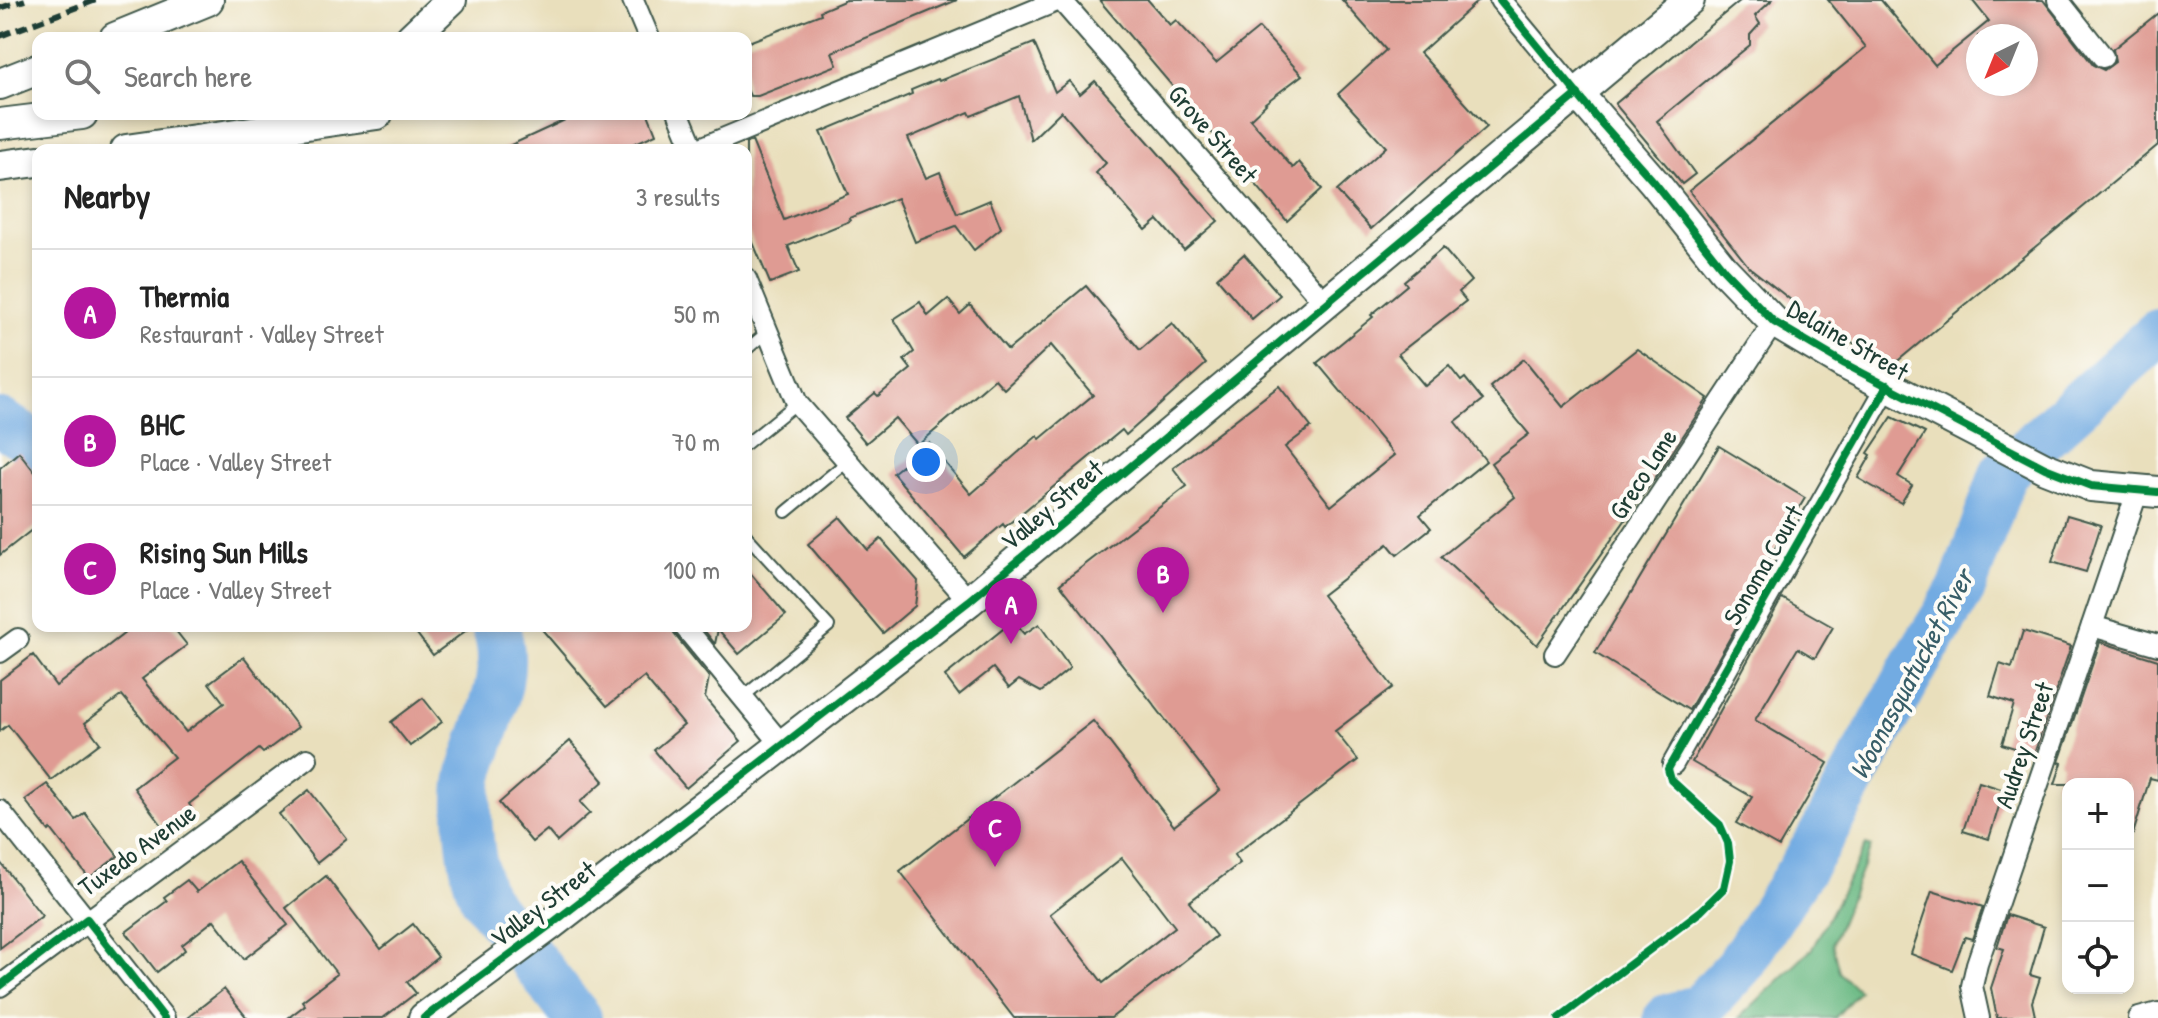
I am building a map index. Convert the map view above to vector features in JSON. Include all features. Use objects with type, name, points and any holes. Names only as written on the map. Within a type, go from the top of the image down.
[{"type":"main road","points":[[130,32],[208,0]]},
{"type":"main road","points":[[417,32],[451,0]]},
{"type":"main road","name":"Valley Street","points":[[424,1018],[550,925],[969,601],[1689,0]]},
{"type":"main road","points":[[0,84],[32,71]]},
{"type":"main road","name":"Delaine Street","points":[[1578,94],[1724,270],[1774,322],[1803,341],[2072,479],[2091,486],[2148,491]]},
{"type":"main road","points":[[0,124],[33,120]]},
{"type":"main road","points":[[168,144],[335,120]]},
{"type":"main road","points":[[0,166],[32,162]]},
{"type":"street","points":[[633,0],[646,32]]},
{"type":"street","points":[[710,144],[1060,0]]},
{"type":"street","name":"Grove Street","points":[[1060,0],[1325,303]]},
{"type":"street","name":"Delaine Street","points":[[1500,0],[1578,94]]},
{"type":"street","points":[[2058,0],[2103,57]]},
{"type":"street","points":[[682,120],[692,144]]},
{"type":"street","points":[[752,294],[797,403],[969,601]]},
{"type":"street","name":"Greco Lane","points":[[1555,654],[1774,322]]},
{"type":"street","name":"Sonoma Court","points":[[1673,764],[1888,385]]},
{"type":"street","name":"Audrey Street","points":[[1979,1018],[1972,986],[1977,964],[2092,626],[2148,491]]},
{"type":"street","points":[[2092,626],[2158,645]]},
{"type":"street","points":[[689,632],[782,745]]},
{"type":"street","points":[[0,652],[18,639]]},
{"type":"street","name":"Tuxedo Avenue","points":[[0,986],[307,759]]},
{"type":"street","points":[[0,811],[164,1018]]},
{"type":"street","points":[[2139,1018],[2158,1013]]},
{"type":"lane","points":[[752,345],[767,332]]},
{"type":"lane","points":[[752,439],[797,403]]},
{"type":"lane","points":[[786,512],[848,461]]},
{"type":"lane","points":[[743,697],[829,626],[752,542]]},
{"type":"green space","points":[[1866,845],[1871,847],[1832,943],[1839,972],[1859,991],[1835,1018],[1739,1018],[1812,949]]},
{"type":"building","points":[[846,0],[957,0],[832,52],[837,65],[752,96],[752,41],[821,14],[820,11]]},
{"type":"building","points":[[1099,0],[1148,0],[1170,25],[1176,20],[1216,63],[1259,28],[1302,75],[1265,103],[1250,119],[1293,168],[1299,162],[1322,189],[1287,221]]},
{"type":"building","points":[[1342,0],[1479,0],[1420,53],[1487,127],[1371,229],[1337,191],[1386,147],[1338,94],[1386,50]]},
{"type":"building","points":[[1741,0],[1772,0],[1755,16],[1760,24],[1750,35],[1750,45],[1657,121],[1695,174],[1682,184],[1615,104]]},
{"type":"building","points":[[1828,0],[1881,0],[1935,65],[1966,40],[1966,96],[2038,96],[2038,24],[1985,24],[1989,21],[1972,0],[2043,0],[2093,65],[2104,70],[2115,62],[2113,49],[2158,13],[2158,145],[1894,364],[1830,331],[1749,267],[1689,191],[1866,47]]},
{"type":"building","points":[[1034,43],[1055,92],[1069,81],[1080,94],[1095,81],[1218,221],[1184,250],[1158,220],[1146,230],[1096,173],[1106,163],[1061,111],[1031,140],[1019,96],[971,116],[969,112],[908,138],[926,178],[940,172],[957,214],[990,200],[1001,228],[974,250],[956,226],[915,242],[897,198],[788,246],[799,272],[770,283],[752,240],[752,144],[746,143],[752,141],[784,220],[848,194],[821,132],[912,94],[911,90]]},
{"type":"building","points":[[565,120],[650,120],[656,134],[634,144],[513,144]]},
{"type":"building","points":[[1443,248],[1471,281],[1459,292],[1466,301],[1398,354],[1425,386],[1449,366],[1461,381],[1465,378],[1483,400],[1455,422],[1486,461],[1420,515],[1431,528],[1397,555],[1388,544],[1322,595],[1393,687],[1335,731],[1358,760],[1234,855],[1240,863],[1189,902],[1216,936],[1111,1018],[1014,1018],[900,871],[1093,721],[1174,826],[1220,790],[1060,584],[1187,486],[1173,468],[1279,386],[1311,427],[1285,447],[1331,506],[1394,455],[1317,363],[1407,285],[1404,281]],"holes":[[[1122,858],[1175,927],[1103,983],[1050,914]]]},
{"type":"building","points":[[1244,254],[1280,295],[1252,319],[1217,278]]},
{"type":"building","points":[[1086,286],[1140,350],[1172,323],[1206,364],[1126,435],[1122,430],[964,557],[893,473],[929,443],[971,494],[1037,436],[1040,439],[1093,395],[1051,345],[1004,389],[995,379],[918,445],[895,418],[866,443],[845,418],[911,369],[904,360],[914,352],[894,319],[920,302],[928,316],[948,299],[960,314],[970,305],[1008,350]]},
{"type":"building","points":[[1637,349],[1708,398],[1537,645],[1441,557],[1515,497],[1491,463],[1529,434],[1490,387],[1524,359],[1563,407]]},
{"type":"building","points":[[1892,417],[1925,433],[1898,476],[1912,485],[1901,503],[1858,478],[1871,455],[1868,453]]},
{"type":"building","points":[[1719,446],[1805,498],[1755,582],[1760,585],[1689,710],[1595,653]]},
{"type":"building","points":[[19,452],[32,468],[32,530],[0,555],[0,468]]},
{"type":"building","points":[[2067,515],[2101,525],[2086,572],[2052,562]]},
{"type":"building","points":[[840,517],[868,550],[881,539],[918,581],[915,606],[883,633],[808,544]]},
{"type":"building","points":[[752,575],[786,615],[739,654],[721,632],[752,632]]},
{"type":"building","points":[[1782,598],[1833,627],[1815,658],[1798,648],[1755,720],[1828,763],[1779,847],[1736,823],[1752,797],[1692,762]]},
{"type":"building","points":[[1013,621],[1024,634],[1039,624],[1070,668],[1041,692],[1019,680],[1009,688],[993,668],[959,695],[945,676]]},
{"type":"building","points":[[2023,631],[2071,646],[2034,754],[2002,744],[2014,704],[1990,696],[2000,664],[2012,668]]},
{"type":"building","points":[[126,632],[177,632],[187,645],[142,679],[186,732],[224,703],[209,683],[244,657],[298,727],[263,753],[259,749],[189,804],[191,807],[164,828],[134,788],[174,757],[122,695],[85,723],[100,743],[51,780],[8,725],[0,731],[0,680],[33,655],[56,686]]},
{"type":"building","points":[[416,632],[464,632],[433,655]]},
{"type":"building","points":[[544,632],[673,632],[709,677],[705,698],[741,741],[686,788],[654,750],[684,725],[644,677],[607,706]]},
{"type":"building","points":[[706,632],[717,632],[715,644]]},
{"type":"building","points":[[2100,642],[2158,660],[2158,780],[2150,778],[2134,831],[2134,778],[2062,778],[2062,784],[2055,784],[2062,763],[2059,762]]},
{"type":"building","points":[[423,698],[442,722],[410,746],[391,722]]},
{"type":"building","points":[[570,741],[604,781],[580,802],[590,813],[557,842],[547,830],[532,842],[499,803]]},
{"type":"building","points":[[1979,782],[2004,790],[1989,839],[1963,831]]},
{"type":"building","points":[[47,784],[76,820],[85,813],[118,856],[89,878],[25,800]]},
{"type":"building","points":[[309,790],[347,839],[317,863],[279,814]]},
{"type":"building","points":[[238,861],[288,925],[244,959],[214,920],[182,945],[185,950],[157,972],[126,932],[167,901],[164,897],[187,880],[197,892]]},
{"type":"building","points":[[0,862],[42,916],[0,948]]},
{"type":"building","points":[[326,876],[381,949],[413,924],[438,957],[407,982],[416,993],[383,1018],[288,1018],[305,1005],[302,1001],[337,974],[286,908]]},
{"type":"building","points":[[1932,891],[1983,907],[1972,939],[1965,937],[1952,970],[1911,954]]},
{"type":"building","points":[[2007,915],[2044,927],[2030,975],[2040,978],[2032,1002],[2035,1016],[1997,1018],[1991,988],[2004,949],[1997,947]]},
{"type":"building","points":[[224,989],[247,1018],[187,1018]]},
{"type":"waterway","name":"Woonasquatucket River","points":[[1667,1018],[1700,1008],[1739,966],[1816,846],[1916,663],[1962,588],[2004,472],[2158,333]]},
{"type":"waterway","name":"Woonasquatucket River","points":[[0,422],[32,442]]},
{"type":"waterway","name":"Woonasquatucket River","points":[[497,632],[501,663],[499,681],[469,785],[470,837],[475,872],[488,904],[578,1018]]},
{"type":"railway","points":[[0,8],[25,0]]},
{"type":"railway","points":[[0,36],[96,0]]},
{"type":"cycle path","points":[[1500,0],[1724,270],[1774,322],[1845,364],[2045,468],[2091,486],[2158,492]]},
{"type":"cycle path","points":[[424,1018],[550,925],[969,601],[1578,94]]},
{"type":"cycle path","points":[[1559,1018],[1701,911],[1724,888],[1730,861],[1728,843],[1720,825],[1671,780],[1668,769],[1888,385]]},
{"type":"cycle path","points":[[0,986],[87,919],[164,1018]]},
{"type":"place","name":"BHC","points":[[1163,613]]},
{"type":"place","name":"Thermia","points":[[1011,644]]},
{"type":"place","name":"Rising Sun Mills","points":[[995,867]]}]
